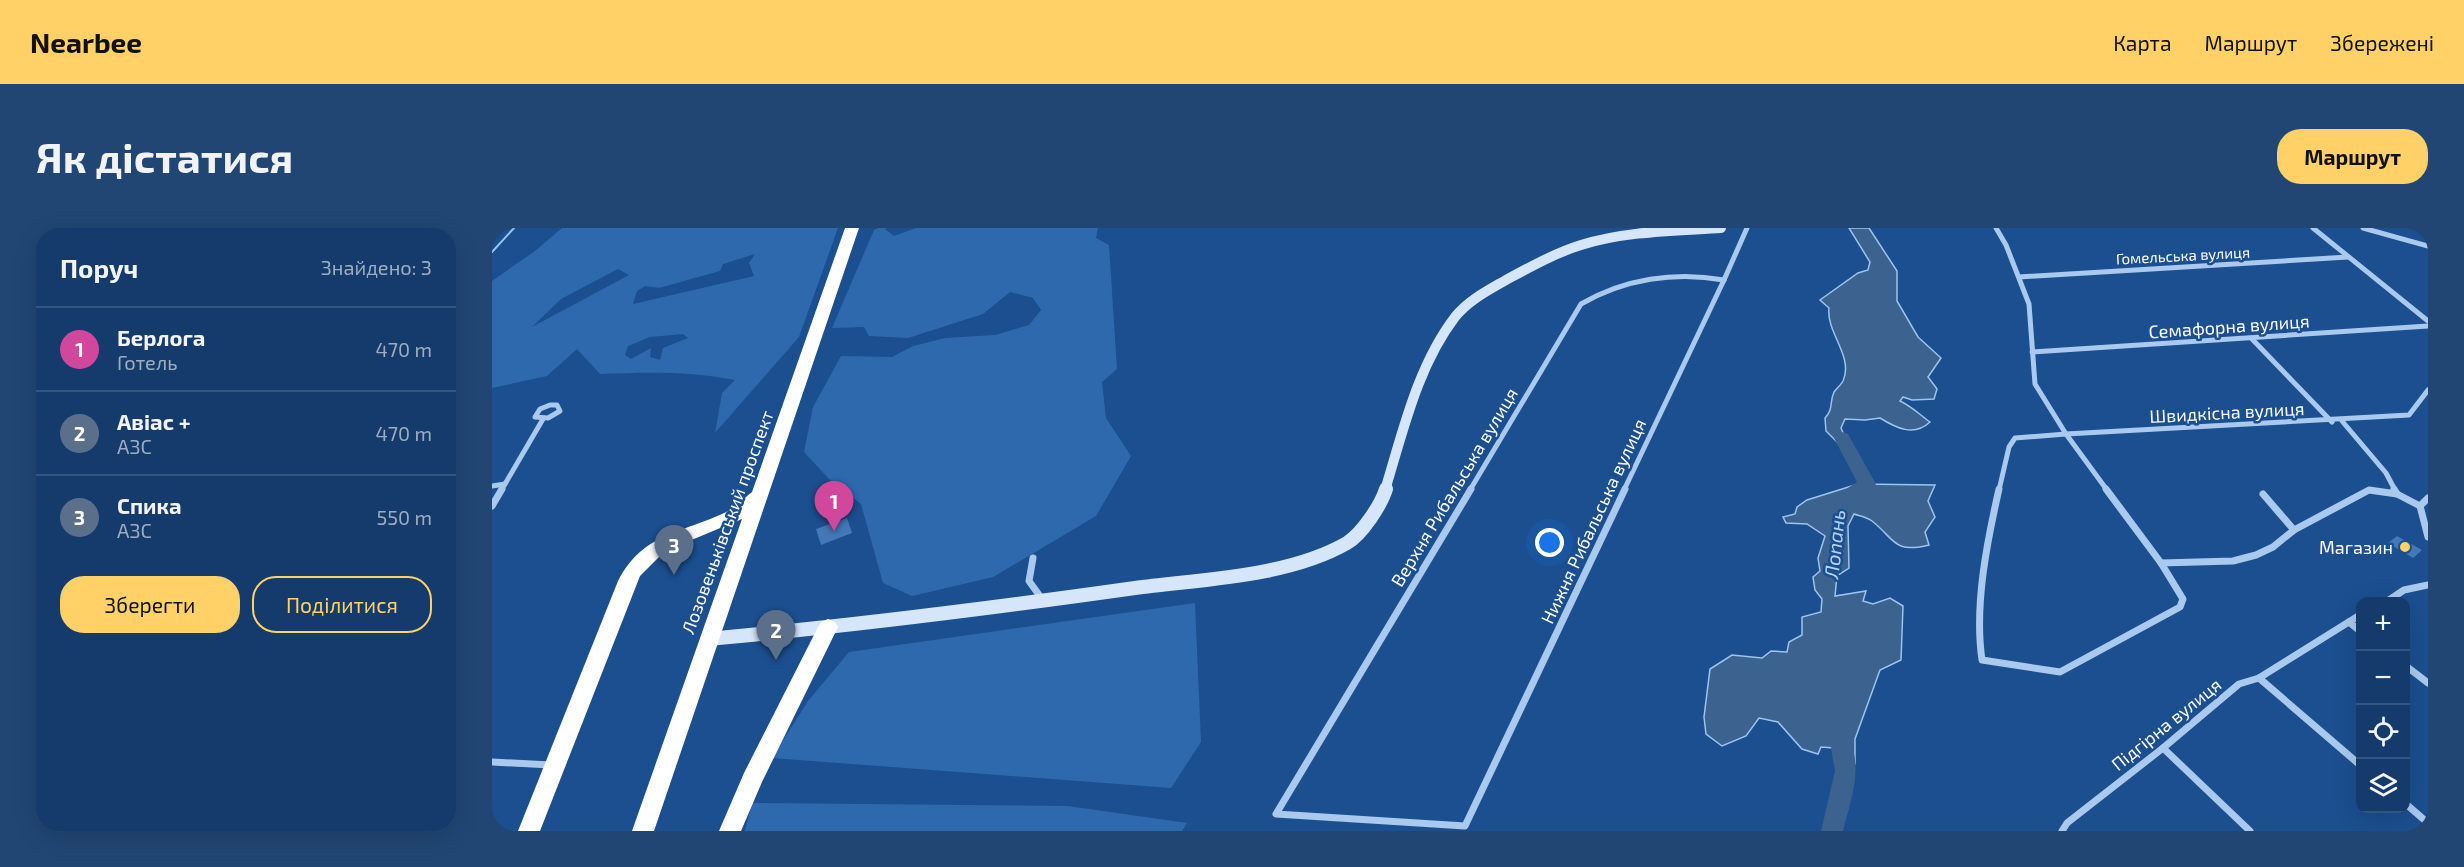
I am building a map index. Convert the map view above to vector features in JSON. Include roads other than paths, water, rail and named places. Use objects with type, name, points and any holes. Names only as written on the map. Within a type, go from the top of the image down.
[{"type":"highway","name":"Лозовеньківський проспект","points":[[643,831],[852,228]]},
{"type":"highway","points":[[529,831],[627,581],[640,561],[659,546],[738,514],[760,493]]},
{"type":"highway","points":[[730,831],[752,780],[828,627]]},
{"type":"street","points":[[708,639],[1044,601],[1256,572],[1308,560],[1349,542],[1381,504],[1418,384],[1456,316],[1474,298],[1534,265],[1580,245],[1630,234],[1721,228]]},
{"type":"street","name":"Нижня Рибальська вулиця","points":[[1465,826],[1747,228]]},
{"type":"street","points":[[1996,228],[2006,245],[2029,304],[2035,384],[2066,434],[2161,563],[2233,561],[2256,555],[2273,547],[2294,530],[2369,490],[2397,494],[2420,506],[2428,537]]},
{"type":"street","points":[[2313,228],[2428,323]]},
{"type":"street","points":[[2362,228],[2428,246]]},
{"type":"street","name":"Гомельська вулиця","points":[[2019,277],[2348,257]]},
{"type":"street","name":"Верхня Рибальська вулиця","points":[[1465,826],[1276,814],[1581,304],[1590,297],[1630,284],[1697,275],[1724,280]]},
{"type":"street","name":"Семафорна вулиця","points":[[2032,352],[2252,339],[2428,323]]},
{"type":"street","points":[[2252,339],[2332,422]]},
{"type":"street","name":"Швидкісна вулиця","points":[[2161,563],[2183,599],[2180,607],[2060,672],[1982,660],[1978,632],[1990,529],[2009,447],[2015,438],[2332,422],[2409,415],[2428,390]]},
{"type":"street","points":[[492,506],[543,419]]},
{"type":"street","points":[[2342,421],[2386,473],[2397,494]]},
{"type":"street","points":[[492,486],[505,484]]},
{"type":"street","points":[[2264,494],[2294,530]]},
{"type":"street","points":[[2420,506],[2428,498]]},
{"type":"street","points":[[1033,558],[1027,577],[1032,589],[1044,601]]},
{"type":"street","points":[[2394,597],[2404,590],[2428,585]]},
{"type":"street","name":"Підгірна вулиця","points":[[2062,831],[2067,823],[2163,748],[2238,684],[2259,678],[2356,618]]},
{"type":"street","points":[[2349,622],[2356,627]]},
{"type":"street","points":[[2410,669],[2428,683]]},
{"type":"street","points":[[2259,678],[2356,761]]},
{"type":"street","points":[[2163,748],[2250,831]]},
{"type":"street","points":[[492,762],[554,765]]},
{"type":"street","points":[[2410,807],[2428,823]]},
{"type":"water","points":[[1849,228],[1869,228],[1897,271],[1897,301],[1918,337],[1941,358],[1928,377],[1937,389],[1934,399],[1912,400],[1903,397],[1900,401],[1930,422],[1924,427],[1905,429],[1880,418],[1845,419],[1841,428],[1855,460],[1826,431],[1825,418],[1830,411],[1834,392],[1843,381],[1845,363],[1831,326],[1829,308],[1820,300],[1858,273],[1868,270],[1870,262]]},
{"type":"water","points":[[1858,484],[1935,485],[1928,501],[1935,517],[1925,532],[1929,545],[1908,548],[1896,543],[1872,521],[1863,517],[1854,514],[1848,526],[1849,568],[1837,576],[1835,596],[1866,591],[1863,601],[1873,604],[1890,598],[1903,606],[1901,660],[1880,670],[1855,739],[1855,764],[1846,771],[1834,748],[1821,747],[1818,754],[1802,749],[1778,722],[1759,718],[1746,736],[1722,746],[1706,734],[1704,717],[1710,669],[1732,655],[1762,658],[1771,651],[1787,652],[1789,642],[1802,635],[1802,617],[1821,612],[1822,599],[1815,590],[1813,577],[1820,571],[1818,558],[1825,536],[1807,524],[1786,523],[1783,517],[1795,514],[1797,507],[1807,500]]},
{"type":"waterway","points":[[492,252],[514,228]]},
{"type":"waterway","name":"Лопань","points":[[1842,438],[1867,484],[1846,497]]},
{"type":"waterway","name":"Лопань","points":[[1832,831],[1846,771],[1842,748]]},
{"type":"place","name":"Берлога","points":[[834,531]]},
{"type":"place","name":"Магазин","points":[[2405,547]]},
{"type":"place","name":"Спика","points":[[674,575]]},
{"type":"place","name":"Авiас +","points":[[776,660]]}]
